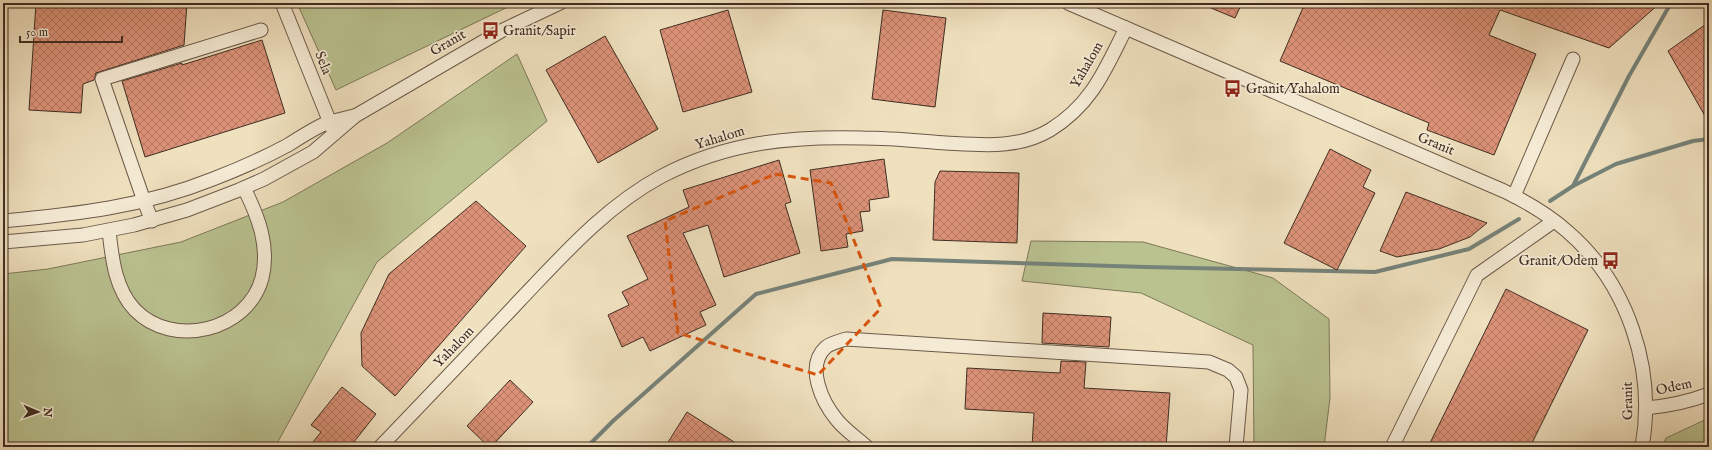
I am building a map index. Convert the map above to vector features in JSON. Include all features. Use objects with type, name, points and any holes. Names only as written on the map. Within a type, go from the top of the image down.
[{"type":"street","name":"Sela","points":[[282,3],[335,135]]},
{"type":"street","name":"Granit","points":[[355,116],[503,30],[560,3]]},
{"type":"street","name":"Granit","points":[[1068,3],[1514,196],[1554,220],[1587,249],[1617,292],[1628,317],[1637,345],[1643,375],[1646,408],[1642,447]]},
{"type":"street","name":"Yahalom","points":[[380,447],[585,233],[620,204],[662,176],[728,149],[769,141],[793,139],[864,138],[984,145],[1005,144],[1028,140],[1049,130],[1072,113],[1086,99],[1100,80],[1126,28]]},
{"type":"street","points":[[152,221],[102,79],[261,30]]},
{"type":"street","points":[[1514,196],[1573,60]]},
{"type":"street","points":[[3,221],[82,213],[144,201],[186,189],[238,169],[330,122],[355,116]]},
{"type":"street","points":[[3,242],[83,235],[108,231],[152,221],[187,210],[244,188],[289,166],[313,152],[335,135],[355,116]]},
{"type":"street","points":[[108,231],[116,273],[127,299],[147,320],[161,326],[178,330],[199,331],[218,326],[234,318],[246,307],[256,294],[262,279],[264,244],[260,226],[244,188]]},
{"type":"street","points":[[1392,447],[1477,275],[1554,220]]},
{"type":"street","points":[[867,447],[837,421],[828,409],[820,390],[816,371],[818,358],[827,346],[846,339],[1209,362],[1228,370],[1236,377],[1241,390],[1236,447]]},
{"type":"street","name":"Odem","points":[[1646,408],[1670,406],[1709,394]]},
{"type":"highlighted area","points":[[775,174],[831,183],[881,308],[818,375],[678,333],[665,221]]},
{"type":"green space","points":[[297,3],[516,3],[336,90]]},
{"type":"green space","points":[[517,54],[547,121],[377,262],[275,447],[3,447],[3,274],[48,269],[181,242],[283,202],[387,143]]},
{"type":"green space","points":[[1031,241],[1143,242],[1273,278],[1329,319],[1330,398],[1324,447],[1254,447],[1253,345],[1141,293],[1022,281]]},
{"type":"green space","points":[[1709,418],[1709,447],[1662,447],[1666,438]]},
{"type":"building","points":[[36,3],[187,3],[184,45],[96,73],[94,80],[83,84],[81,113],[29,110]]},
{"type":"building","points":[[1199,3],[1242,3],[1235,18]]},
{"type":"building","points":[[1305,3],[1660,3],[1609,48],[1500,10],[1489,35],[1536,54],[1494,155],[1427,130],[1429,123],[1280,61]]},
{"type":"building","points":[[728,10],[752,92],[683,112],[660,30]]},
{"type":"building","points":[[883,10],[946,18],[935,107],[872,99]]},
{"type":"building","points":[[1709,22],[1709,123],[1668,51]]},
{"type":"building","points":[[605,36],[658,129],[598,163],[546,70]]},
{"type":"building","points":[[262,40],[285,113],[145,157],[122,81],[182,63],[182,65]]},
{"type":"building","points":[[1330,149],[1371,170],[1363,187],[1375,193],[1337,270],[1284,243]]},
{"type":"building","points":[[884,159],[889,197],[869,200],[870,211],[860,212],[863,231],[846,234],[848,247],[821,251],[810,170]]},
{"type":"building","points":[[779,160],[791,202],[785,204],[800,253],[724,277],[708,225],[683,233],[716,305],[700,312],[706,325],[650,351],[643,337],[622,347],[608,315],[629,305],[622,292],[648,279],[627,236],[689,207],[683,190]]},
{"type":"building","points":[[940,171],[1019,173],[1017,243],[933,240],[935,182]]},
{"type":"building","points":[[1406,192],[1487,223],[1470,237],[1439,249],[1397,257],[1380,251]]},
{"type":"building","points":[[476,201],[526,246],[395,396],[362,366],[361,333],[389,274]]},
{"type":"building","points":[[1506,289],[1588,330],[1530,447],[1428,447]]},
{"type":"building","points":[[1043,313],[1111,317],[1109,347],[1042,343]]},
{"type":"building","points":[[1061,361],[1086,362],[1084,388],[1170,393],[1166,447],[1032,447],[1034,413],[965,409],[967,368],[1060,373]]},
{"type":"building","points":[[510,380],[533,402],[491,447],[489,447],[467,426]]},
{"type":"building","points":[[342,387],[376,414],[350,447],[309,447],[321,432],[311,425]]},
{"type":"building","points":[[687,412],[742,447],[665,447]]},
{"type":"waterway","points":[[1573,186],[1629,76],[1671,3]]},
{"type":"waterway","points":[[1550,201],[1573,186],[1616,164],[1693,141],[1709,139]]},
{"type":"waterway","points":[[587,447],[613,421],[756,294],[892,259],[1375,272],[1469,249],[1519,219]]},
{"type":"place","name":"Granit/Sapir","points":[[490,31]]},
{"type":"place","name":"Granit/Yahalom","points":[[1233,89]]},
{"type":"place","name":"Granit/Odem","points":[[1611,261]]}]
